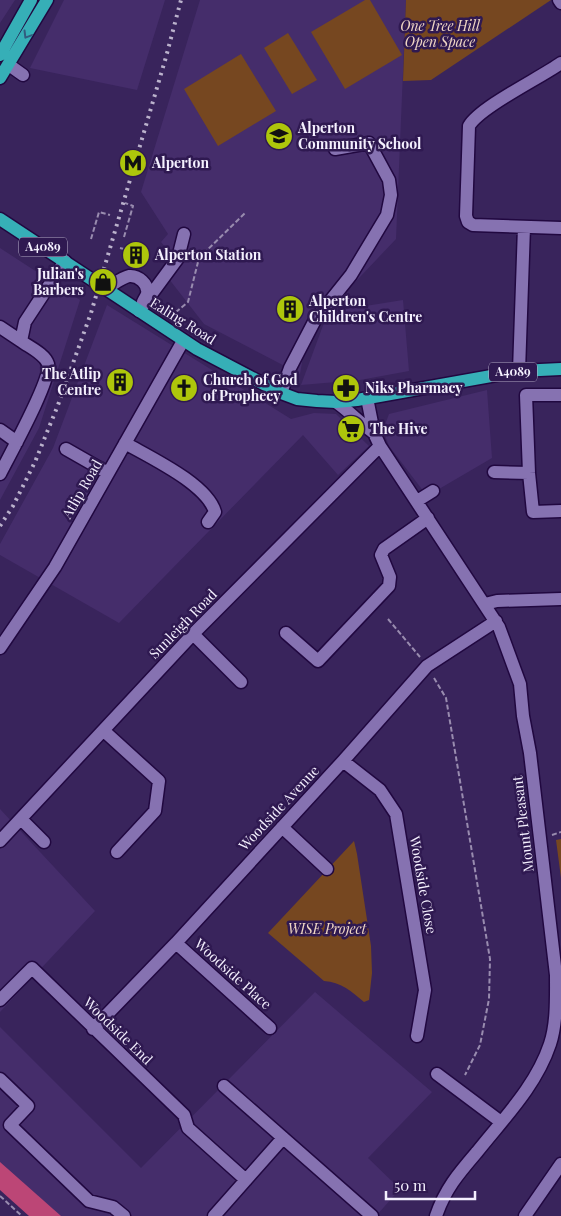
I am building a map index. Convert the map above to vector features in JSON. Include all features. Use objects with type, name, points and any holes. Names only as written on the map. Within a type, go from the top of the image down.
[{"type":"main road","points":[[2,68],[31,0]]},
{"type":"main road","points":[[2,68],[48,0]]},
{"type":"main road","name":"Ealing Road","points":[[0,219],[183,340],[281,393],[297,398],[336,402],[367,398]]},
{"type":"main road","name":"A4089","points":[[367,398],[519,371],[561,368]]},
{"type":"street","points":[[561,63],[487,108],[472,121],[469,126],[466,216],[468,222],[473,225],[561,228]]},
{"type":"street","points":[[2,68],[23,75]]},
{"type":"street","points":[[281,393],[290,368],[314,320],[351,275],[387,214],[391,195],[389,180],[369,142],[335,148]]},
{"type":"street","points":[[519,371],[524,227]]},
{"type":"street","points":[[139,311],[178,258],[184,234]]},
{"type":"street","points":[[21,341],[25,322],[65,261]]},
{"type":"street","points":[[106,288],[127,276],[135,276],[142,281],[147,294],[139,311]]},
{"type":"street","points":[[0,327],[42,356],[47,361],[49,367],[46,380],[0,474]]},
{"type":"street","name":"Atlip Road","points":[[0,648],[46,582],[183,340]]},
{"type":"street","points":[[561,395],[526,395],[528,473],[533,512],[561,511]]},
{"type":"street","name":"Mount Pleasant","points":[[367,398],[374,433],[380,446],[496,621],[508,648],[520,684],[522,716],[530,753],[556,975],[556,1044],[532,1082],[448,1187],[436,1216]]},
{"type":"street","name":"Mount Pleasant","points":[[336,402],[374,433]]},
{"type":"street","points":[[0,430],[17,442]]},
{"type":"street","points":[[125,443],[186,478],[212,503],[215,512],[208,522]]},
{"type":"street","name":"Sunleigh Road","points":[[0,841],[193,634],[380,446]]},
{"type":"street","points":[[66,449],[108,474]]},
{"type":"street","points":[[494,472],[528,473]]},
{"type":"street","points":[[417,501],[433,491]]},
{"type":"street","points":[[286,632],[323,666],[389,586],[390,576],[381,555],[384,549],[428,518]]},
{"type":"street","points":[[485,604],[497,601],[561,599]]},
{"type":"street","name":"Woodside Avenue","points":[[93,1029],[343,761],[427,666],[496,621]]},
{"type":"street","points":[[193,634],[240,682]]},
{"type":"street","points":[[104,731],[160,782],[155,811],[117,852]]},
{"type":"street","name":"Woodside Close","points":[[343,761],[380,790],[396,814],[425,990],[417,1036]]},
{"type":"street","points":[[18,823],[44,842]]},
{"type":"street","points":[[282,827],[326,869]]},
{"type":"street","name":"Woodside Place","points":[[176,942],[270,1028]]},
{"type":"street","name":"Woodside End","points":[[0,1000],[32,968],[184,1116],[188,1128],[246,1180]]},
{"type":"street","points":[[437,1074],[501,1122]]},
{"type":"street","points":[[0,1079],[28,1106],[10,1125],[88,1201],[113,1206],[124,1216]]},
{"type":"street","points":[[224,1086],[372,1216]]},
{"type":"street","points":[[214,1216],[283,1138]]},
{"type":"street","points":[[525,1216],[561,1164]]},
{"type":"path","points":[[124,237],[133,206],[125,203]]},
{"type":"path","points":[[90,239],[99,212],[110,215]]},
{"type":"path","points":[[161,325],[188,302],[199,258],[245,213]]},
{"type":"path","points":[[120,248],[136,252],[132,264]]},
{"type":"path","points":[[388,619],[427,666],[446,698],[490,959],[489,999],[480,1045],[465,1075]]},
{"type":"path","points":[[0,1196],[22,1216]]},
{"type":"shaded area","points":[[0,0],[15,0],[0,23]]},
{"type":"shaded area","points":[[64,0],[165,0],[137,90],[30,68]]},
{"type":"shaded area","name":"Alperton Community School","points":[[200,0],[406,0],[396,239],[323,316],[303,357],[300,374],[204,324],[169,279],[180,265],[161,242],[168,234],[141,192]]},
{"type":"shaded area","points":[[0,248],[80,300],[39,428],[0,500]]},
{"type":"shaded area","points":[[403,300],[409,371],[360,380],[301,385],[328,312]]},
{"type":"shaded area","points":[[107,305],[291,419],[314,413],[336,414],[369,446],[338,475],[303,435],[119,623],[0,555],[0,544],[53,448]]},
{"type":"shaded area","points":[[487,390],[492,458],[427,496],[389,446],[383,430],[389,414]]},
{"type":"shaded area","points":[[0,809],[95,911],[0,1012]]},
{"type":"shaded area","points":[[315,992],[432,1092],[368,1158],[400,1189],[376,1216],[58,1216],[0,1166],[0,1027],[141,1168]]},
{"type":"shaded area","points":[[0,1162],[61,1216],[29,1216],[0,1190]]},
{"type":"green space","points":[[365,0],[370,0],[402,55],[345,89],[311,32]]},
{"type":"green space","name":"One Tree Hill Open Space","points":[[406,0],[551,0],[431,80],[403,81]]},
{"type":"green space","points":[[288,33],[317,80],[292,94],[264,48]]},
{"type":"green space","points":[[241,54],[276,111],[218,146],[184,89]]},
{"type":"green space","points":[[561,839],[561,878],[556,840]]},
{"type":"green space","name":"WISE Project","points":[[354,841],[371,946],[372,973],[369,1000],[364,1002],[341,985],[324,981],[268,933]]},
{"type":"railway","points":[[0,526],[13,506],[35,462],[91,313],[181,0]]},
{"type":"place","name":"Alperton Community School","points":[[279,136]]},
{"type":"place","name":"Alperton","points":[[133,163]]},
{"type":"place","name":"Alperton Station","points":[[136,255]]},
{"type":"place","name":"Julian's Barbers","points":[[103,282]]},
{"type":"place","name":"Alperton Children's Centre","points":[[290,309]]},
{"type":"place","name":"The Atlip Centre","points":[[120,382]]},
{"type":"place","name":"Church of God of Prophecy","points":[[184,388]]},
{"type":"place","name":"Niks Pharmacy","points":[[346,388]]},
{"type":"place","name":"The Hive","points":[[351,429]]}]
